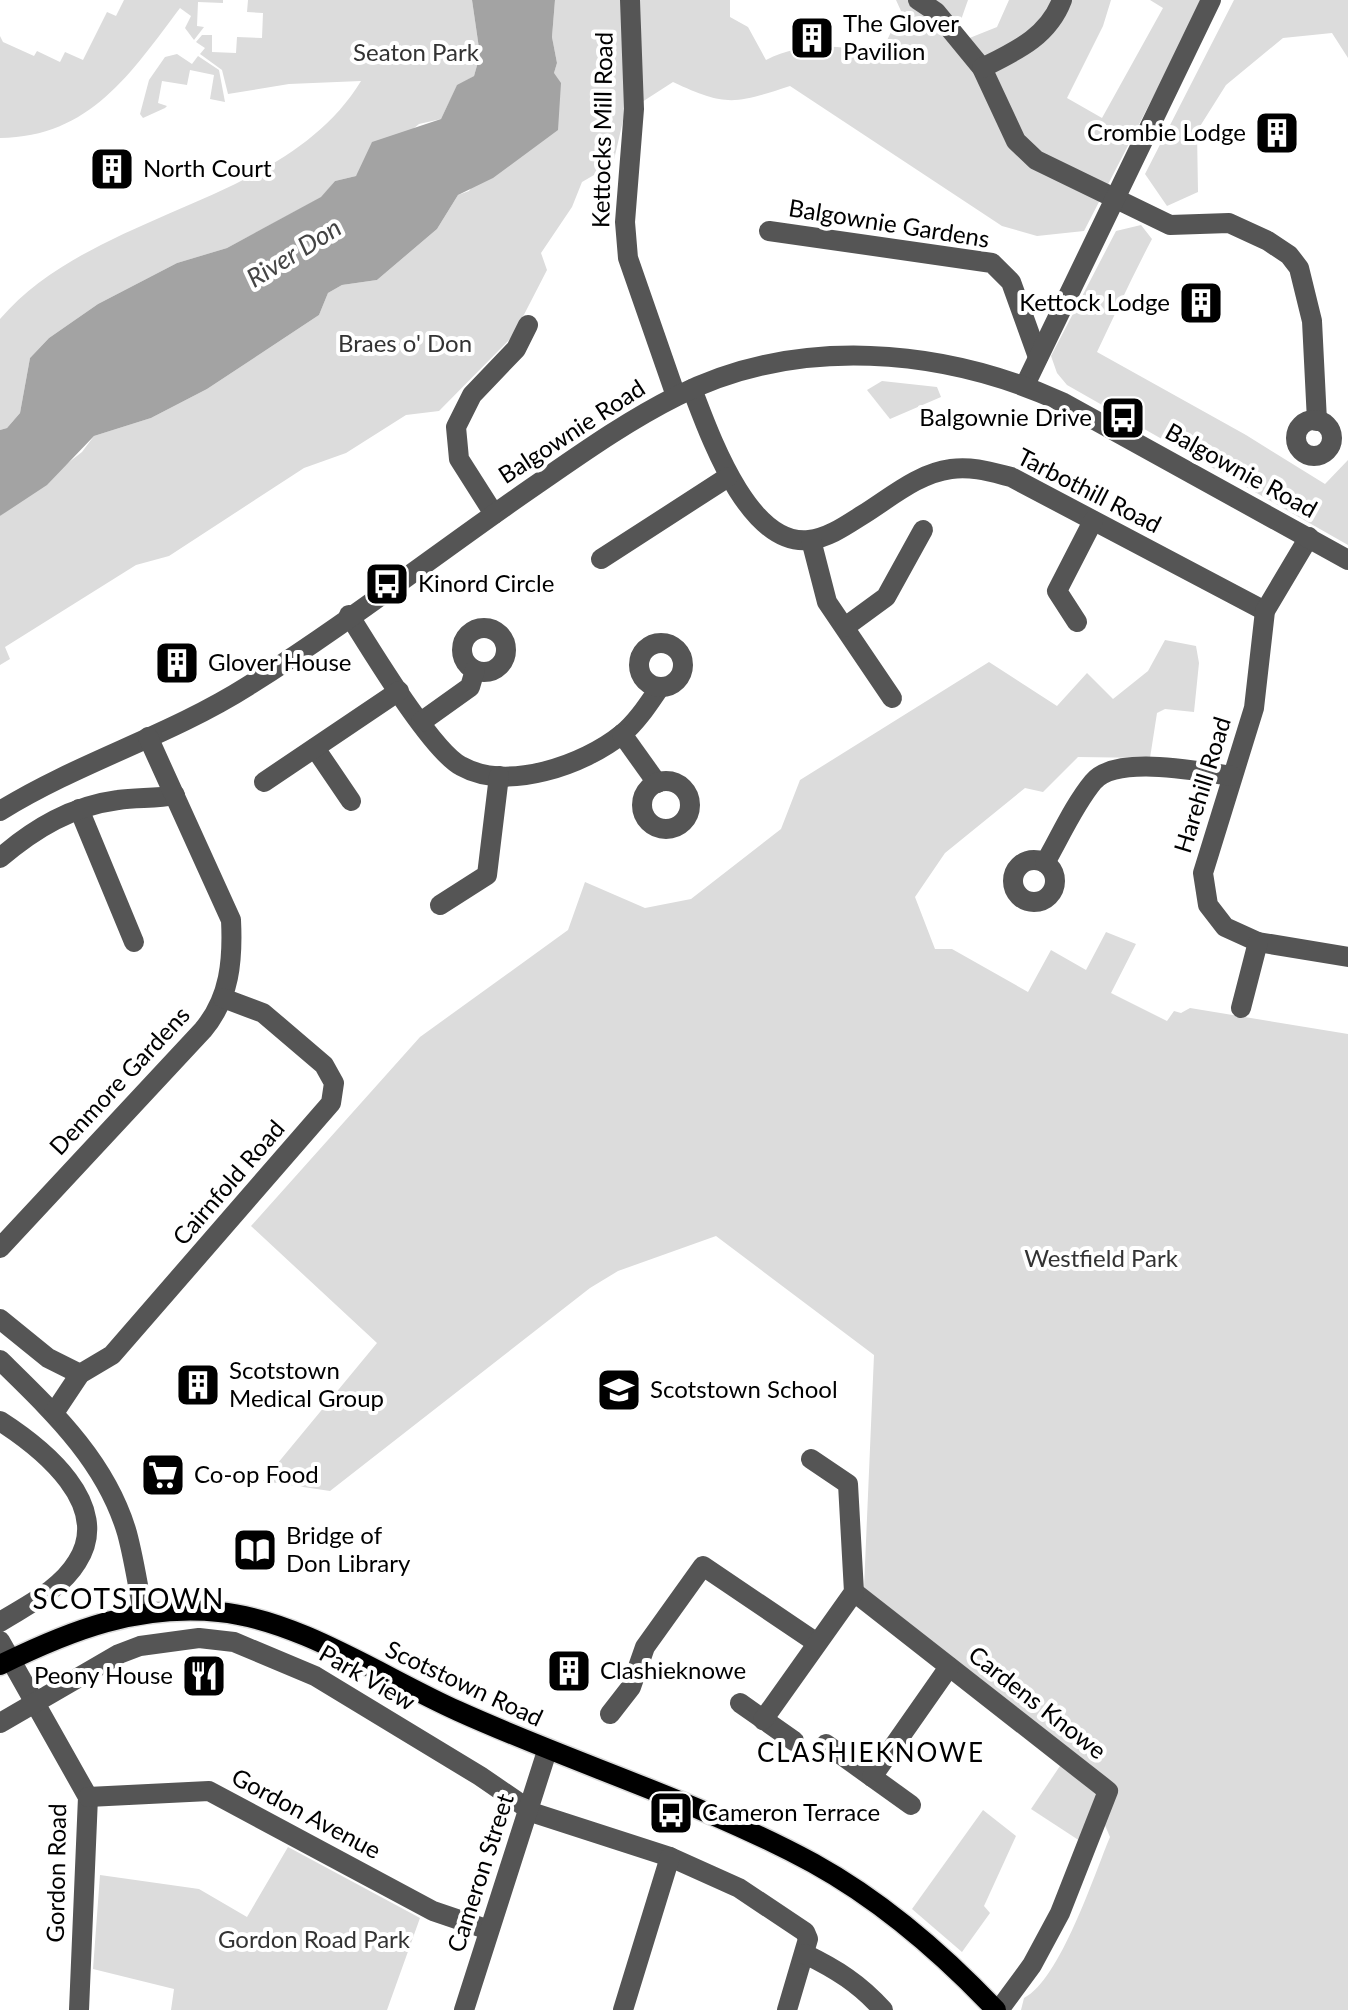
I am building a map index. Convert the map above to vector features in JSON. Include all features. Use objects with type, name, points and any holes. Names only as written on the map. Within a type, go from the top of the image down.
[{"type":"main road","name":"Scotstown Road","points":[[5,1663],[91,1624],[143,1613],[197,1610],[251,1616],[331,1649],[547,1751],[743,1827],[815,1864],[931,1946],[997,2010]]},
{"type":"street","name":"Kettocks Mill Road","points":[[630,0],[634,109],[625,222],[628,258],[684,392]]},
{"type":"street","points":[[918,0],[936,12],[982,68],[1016,141],[1036,160],[1170,225],[1229,223],[1259,236],[1289,255],[1299,268],[1310,309],[1317,421]]},
{"type":"street","points":[[982,68],[1041,35],[1056,16],[1062,0]]},
{"type":"street","points":[[1025,385],[1211,0]]},
{"type":"street","name":"Balgownie Gardens","points":[[769,231],[992,263],[1011,282],[1038,357]]},
{"type":"street","points":[[494,514],[459,459],[456,427],[472,395],[516,349],[528,325]]},
{"type":"street","name":"Balgownie Road","points":[[0,811],[57,778],[203,712],[248,686],[620,427],[684,392],[761,366],[866,355],[931,360],[1025,385],[1062,402],[1348,560]]},
{"type":"street","points":[[684,392],[728,477],[743,497],[786,537],[811,540],[827,602],[892,698]]},
{"type":"street","name":"Tarbothill Road","points":[[811,540],[833,533],[925,476],[950,469],[975,468],[1011,477],[1265,611]]},
{"type":"street","points":[[601,559],[728,477]]},
{"type":"street","points":[[1077,622],[1057,591],[1093,521]]},
{"type":"street","points":[[845,627],[886,597],[923,530]]},
{"type":"street","name":"Harehill Road","points":[[1309,537],[1265,611],[1254,708],[1203,873],[1208,905],[1225,927],[1258,942],[1348,957]]},
{"type":"street","points":[[349,615],[421,722],[461,766],[499,776],[541,773],[589,754],[622,734],[660,687]]},
{"type":"street","points":[[421,722],[470,687],[475,670]]},
{"type":"street","points":[[264,782],[399,691]]},
{"type":"street","points":[[622,734],[657,783]]},
{"type":"street","name":"Denmore Gardens","points":[[0,1248],[203,1030],[223,998],[233,953],[231,920],[148,737]]},
{"type":"street","points":[[315,748],[351,801]]},
{"type":"street","points":[[1045,863],[1094,781],[1107,771],[1157,768],[1232,776]]},
{"type":"street","points":[[440,905],[487,875],[499,776]]},
{"type":"street","points":[[0,858],[45,824],[79,809],[119,800],[175,795]]},
{"type":"street","points":[[79,809],[134,942]]},
{"type":"street","points":[[1241,1008],[1258,942]]},
{"type":"street","name":"Cairnfold Road","points":[[54,1413],[80,1374],[112,1355],[331,1103],[334,1083],[324,1065],[263,1013],[223,998]]},
{"type":"street","points":[[0,1319],[48,1358],[80,1374]]},
{"type":"street","points":[[0,1360],[54,1413],[84,1448],[108,1486],[127,1534],[143,1613]]},
{"type":"street","points":[[0,1421],[30,1440],[56,1466],[77,1493],[86,1525],[84,1544],[75,1565],[52,1589],[0,1622]]},
{"type":"street","points":[[763,1720],[854,1592],[848,1484],[811,1459]]},
{"type":"street","points":[[610,1714],[631,1687],[645,1647],[703,1566],[817,1643]]},
{"type":"street","name":"Cardens Knowe","points":[[854,1592],[1108,1791],[1060,1913],[1032,1965],[997,2010]]},
{"type":"street","name":"Park View","points":[[0,1723],[119,1654],[163,1642],[199,1638],[234,1642],[276,1657],[406,1729],[529,1810],[670,1857],[739,1888],[805,1932],[808,1939],[805,1954]]},
{"type":"street","name":"Gordon Road","points":[[0,1641],[5,1663],[35,1704],[88,1797],[79,2010]]},
{"type":"street","points":[[872,1777],[949,1667]]},
{"type":"street","points":[[740,1703],[794,1741]]},
{"type":"street","points":[[826,1744],[911,1805]]},
{"type":"street","name":"Cameron Street","points":[[464,2010],[547,1751]]},
{"type":"street","name":"Gordon Avenue","points":[[88,1797],[209,1791],[433,1911],[489,1930]]},
{"type":"street","points":[[623,2010],[670,1857]]},
{"type":"street","points":[[787,2010],[805,1954],[863,1987],[883,2010]]},
{"type":"green space","points":[[124,0],[223,0],[223,3],[198,2],[197,26],[204,27],[194,40],[185,28],[191,16],[180,8],[125,77],[84,114],[32,135],[0,138],[0,36],[3,42],[34,56],[37,51],[60,62],[65,52],[83,60],[107,12],[116,16]]},
{"type":"green space","name":"Seaton Park","points":[[248,0],[472,0],[480,55],[474,76],[457,86],[441,119],[419,124],[356,176],[335,181],[322,197],[227,248],[177,263],[98,304],[49,338],[30,358],[20,413],[7,428],[0,430],[0,319],[40,282],[86,253],[238,182],[286,156],[327,123],[361,81],[289,84],[228,94],[222,70],[200,54],[205,48],[196,42],[202,35],[212,35],[212,52],[236,53],[237,37],[262,38],[263,13],[247,12]]},
{"type":"green space","name":"Braes o' Don","points":[[555,0],[621,0],[625,112],[613,164],[582,182],[572,207],[541,253],[547,270],[513,336],[439,411],[406,415],[346,453],[304,468],[169,556],[136,565],[5,647],[10,659],[0,665],[0,516],[82,452],[94,436],[151,418],[207,389],[319,315],[328,293],[342,285],[377,280],[437,229],[458,195],[469,191],[554,73],[557,63],[552,37]]},
{"type":"green space","points":[[640,0],[730,0],[730,17],[748,27],[766,60],[808,47],[851,49],[880,55],[901,11],[896,0],[968,0],[956,34],[962,41],[997,27],[1009,0],[1111,0],[1103,26],[1067,98],[1102,118],[1163,8],[1150,0],[1203,0],[1084,231],[1037,236],[1002,226],[790,86],[731,100],[706,96],[673,82],[642,102]]},
{"type":"green space","points":[[1234,0],[1348,0],[1348,58],[1332,33],[1283,38],[1226,85],[1197,131],[1198,192],[1167,206],[1145,174]]},
{"type":"green space","points":[[177,54],[192,64],[198,56],[219,70],[225,102],[210,99],[214,75],[190,70],[187,85],[162,81],[158,103],[167,106],[143,118],[140,114],[149,80],[165,57]]},
{"type":"green space","points":[[1141,225],[1152,239],[1097,352],[1246,435],[1325,484],[1348,460],[1348,545],[1067,385],[1057,373],[1051,356],[1116,231]]},
{"type":"green space","points":[[882,381],[937,387],[941,397],[890,419],[867,390]]},
{"type":"green space","name":"Westfield Park","points":[[1165,640],[1196,646],[1199,663],[1194,712],[1165,709],[1157,713],[1150,758],[1078,757],[1043,792],[1025,788],[945,853],[915,897],[935,949],[952,949],[1028,992],[1051,950],[1086,970],[1106,932],[1136,944],[1111,993],[1167,1021],[1174,1011],[1181,1013],[1190,1008],[1348,1034],[1348,2010],[1021,2010],[1024,1998],[1050,1971],[1074,1925],[1110,1837],[1104,1823],[1117,1789],[864,1588],[874,1355],[716,1236],[618,1271],[590,1288],[330,1491],[263,1481],[377,1343],[251,1226],[420,1037],[568,930],[585,882],[645,908],[691,899],[781,829],[800,780],[989,662],[1057,706],[1087,673],[1113,699],[1148,671]]},
{"type":"green space","points":[[1062,1763],[1099,1791],[1080,1841],[1031,1809]]},
{"type":"green space","points":[[983,1810],[1016,1836],[984,1906],[990,1913],[962,1952],[912,1909]]},
{"type":"green space","name":"Gordon Road Park","points":[[288,1847],[420,1918],[387,2010],[171,2010],[174,1989],[93,1969],[100,1875],[199,1889],[247,1917]]},
{"type":"water","name":"River Don","points":[[472,0],[555,0],[552,37],[557,63],[554,73],[561,83],[558,130],[493,178],[458,195],[437,229],[377,280],[342,285],[328,293],[319,315],[207,389],[151,418],[94,436],[47,485],[0,516],[0,430],[7,428],[20,413],[30,358],[49,338],[98,304],[177,263],[227,248],[321,197],[335,181],[356,176],[372,142],[441,119],[457,85],[474,76],[480,55]]},
{"type":"place","name":"The Glover Pavilion","points":[[812,38]]},
{"type":"place","name":"Crombie Lodge","points":[[1277,133]]},
{"type":"place","name":"North Court","points":[[112,169]]},
{"type":"place","name":"Kettock Lodge","points":[[1201,303]]},
{"type":"place","name":"Balgownie Drive","points":[[1123,418]]},
{"type":"place","name":"Kinord Circle","points":[[387,584]]},
{"type":"place","name":"Glover House","points":[[177,663]]},
{"type":"place","name":"Scotstown Medical Group","points":[[198,1385]]},
{"type":"place","name":"Scotstown School","points":[[619,1390]]},
{"type":"place","name":"Co-op Food","points":[[163,1475]]},
{"type":"place","name":"Bridge of Don Library","points":[[255,1550]]},
{"type":"place","name":"Clashieknowe","points":[[569,1671]]},
{"type":"place","name":"Peony House","points":[[204,1676]]},
{"type":"place","name":"Cameron Terrace","points":[[671,1813]]},
{"type":"district","name":"SCOTSTOWN","points":[[129,1599]]},
{"type":"district","name":"CLASHIEKNOWE","points":[[871,1753]]}]
